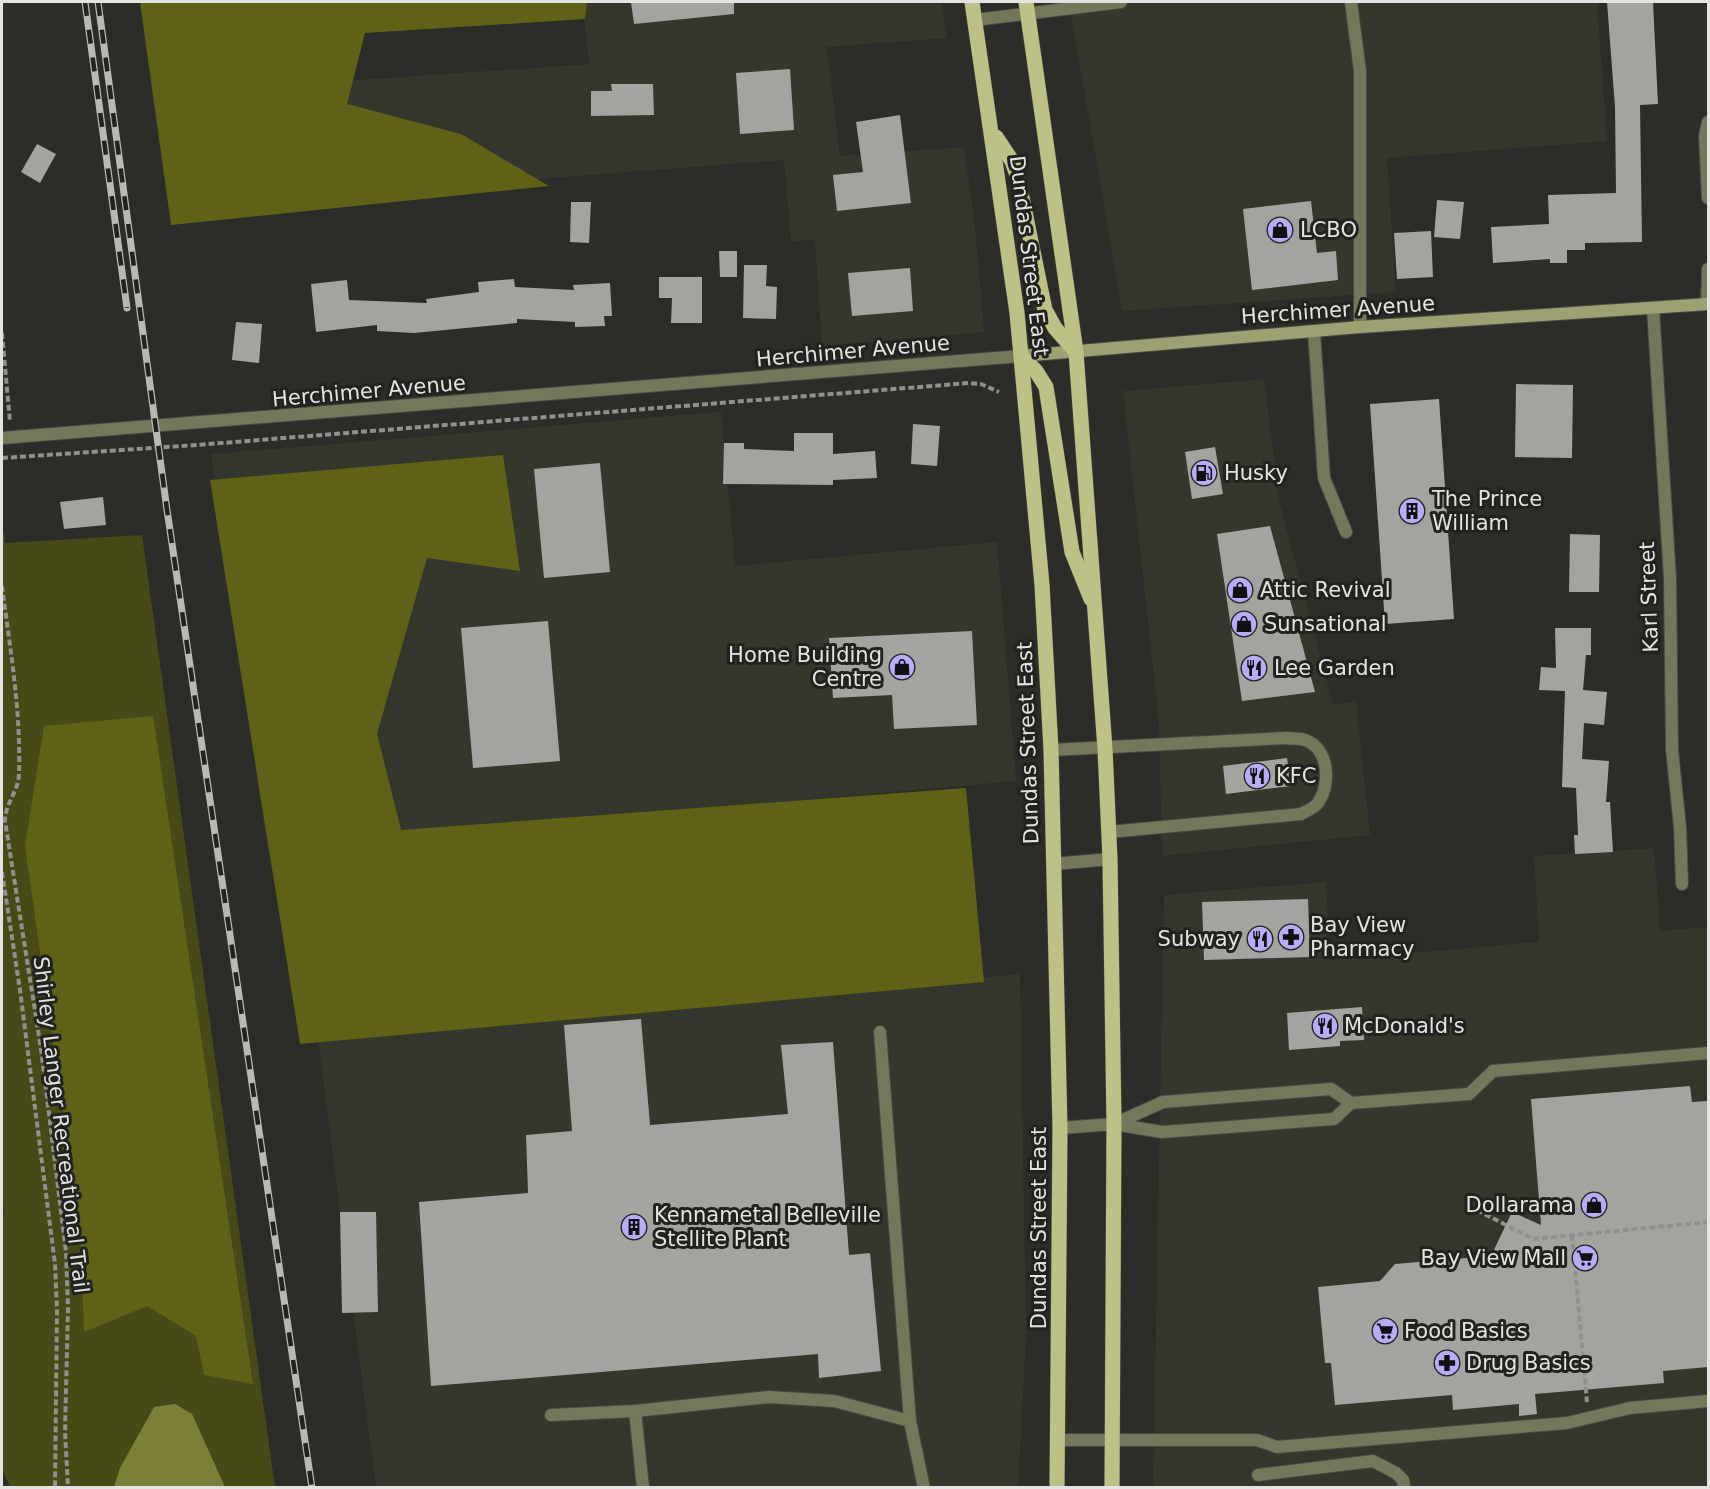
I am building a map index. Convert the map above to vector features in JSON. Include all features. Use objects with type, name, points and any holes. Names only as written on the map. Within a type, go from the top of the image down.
[{"type":"main road","name":"Dundas Street East","points":[[972,2],[992,132],[1021,357],[1040,546],[1051,750],[1060,1128],[1057,1488]]},
{"type":"main road","name":"Dundas Street East","points":[[1027,7],[1076,352],[1105,749],[1110,859],[1114,1124],[1112,1488]]},
{"type":"main road","points":[[992,132],[1012,161],[1018,178],[1045,310],[1054,328],[1076,352]]},
{"type":"main road","points":[[1021,357],[1036,371],[1046,387],[1072,552],[1096,610]]},
{"type":"street","points":[[975,20],[1027,7],[1121,2]]},
{"type":"street","points":[[1351,2],[1360,81],[1360,327]]},
{"type":"street","points":[[1708,122],[1704,136],[1708,198]]},
{"type":"street","points":[[1708,269],[1708,304]]},
{"type":"street","name":"Herchimer Avenue","points":[[6,438],[1021,357],[1360,327],[1708,304]]},
{"type":"street","name":"Karl Street","points":[[1653,308],[1670,578],[1671,750],[1680,826],[1682,884]]},
{"type":"street","points":[[1314,331],[1324,478],[1346,532]]},
{"type":"street","points":[[1051,750],[1305,740],[1316,746],[1323,757],[1327,783],[1316,806],[1301,814],[1108,832]]},
{"type":"street","points":[[1054,864],[1110,859]]},
{"type":"street","points":[[880,1032],[910,1421],[924,1488]]},
{"type":"street","points":[[1060,1128],[1114,1124],[1162,1132],[1334,1119],[1351,1103],[1469,1094],[1493,1071],[1708,1053]]},
{"type":"street","points":[[1114,1124],[1163,1102],[1185,1100],[1331,1089],[1351,1103]]},
{"type":"street","points":[[551,1415],[635,1411],[769,1397],[834,1401],[910,1421]]},
{"type":"street","points":[[1059,1440],[1257,1440],[1277,1447],[1567,1424],[1630,1408],[1708,1401]]},
{"type":"street","points":[[635,1411],[643,1488]]},
{"type":"street","points":[[1258,1475],[1372,1461],[1396,1473],[1403,1480],[1404,1488]]},
{"type":"path","points":[[2,333],[8,384],[6,438]]},
{"type":"path","points":[[2,458],[197,445],[969,383],[981,384],[999,392]]},
{"type":"path","name":"Shirley Langer Recreational Trail","points":[[2,586],[14,679],[19,750],[19,776],[8,803],[5,821],[40,1049],[66,1252],[68,1308],[65,1432],[68,1488]]},
{"type":"path","points":[[2,803],[8,803]]},
{"type":"path","points":[[2,872],[55,1264],[57,1311],[55,1488]]},
{"type":"path","points":[[1477,1210],[1533,1239],[1708,1222]]},
{"type":"path","points":[[1572,1235],[1589,1419]]},
{"type":"shaded area","points":[[140,2],[587,2],[585,19],[365,33],[347,104],[461,134],[549,186],[171,225]]},
{"type":"shaded area","points":[[582,2],[941,2],[947,38],[827,47],[840,156],[964,147],[975,226],[984,332],[822,346],[815,240],[791,241],[784,160],[175,207],[158,94],[589,64]]},
{"type":"shaded area","points":[[1069,2],[1597,2],[1607,141],[1387,158],[1396,292],[1122,311]]},
{"type":"shaded area","points":[[1264,379],[1280,505],[1333,704],[1356,702],[1370,835],[1162,856],[1159,723],[1123,391]]},
{"type":"shaded area","points":[[721,412],[735,566],[997,542],[1016,781],[267,848],[211,454]]},
{"type":"shaded area","points":[[503,455],[520,571],[427,558],[377,734],[401,830],[966,788],[984,982],[300,1044],[210,480]]},
{"type":"shaded area","points":[[2,522],[5,543],[142,535],[275,1487],[10,1487],[2,1469],[2,1221],[4,1211],[2,1202]]},
{"type":"shaded area","points":[[153,716],[253,1384],[204,1375],[196,1336],[147,1306],[84,1332],[80,1234],[25,846],[44,726]]},
{"type":"shaded area","name":"Bay View Mall","points":[[1654,848],[1660,931],[1708,927],[1708,1487],[1153,1488],[1164,895],[1326,882],[1330,960],[1539,942],[1534,856]]},
{"type":"shaded area","points":[[1020,974],[1026,1337],[1018,1487],[376,1487],[317,1032]]},
{"type":"shaded area","points":[[175,1404],[192,1414],[225,1487],[114,1487],[120,1468],[154,1407]]},
{"type":"building","points":[[631,2],[734,2],[734,14],[634,24]]},
{"type":"building","points":[[1607,2],[1653,2],[1658,104],[1640,105],[1642,242],[1585,243],[1585,250],[1567,250],[1567,263],[1550,263],[1550,259],[1493,263],[1491,227],[1549,224],[1548,195],[1616,193],[1615,107]]},
{"type":"building","points":[[790,69],[794,130],[740,134],[736,73]]},
{"type":"building","points":[[611,84],[653,84],[654,115],[591,116],[591,91],[612,91]]},
{"type":"building","points":[[900,115],[911,203],[837,211],[833,175],[863,172],[856,122]]},
{"type":"building","points":[[37,144],[56,154],[40,183],[21,172]]},
{"type":"building","points":[[1437,200],[1464,202],[1460,239],[1434,237]]},
{"type":"building","name":"LCBO","points":[[1311,201],[1317,253],[1336,251],[1338,280],[1252,290],[1243,209]]},
{"type":"building","points":[[571,202],[591,202],[589,243],[570,242]]},
{"type":"building","points":[[1431,231],[1433,277],[1397,279],[1394,233]]},
{"type":"building","points":[[719,251],[737,251],[737,277],[720,277]]},
{"type":"building","points":[[744,265],[767,265],[766,286],[777,287],[776,319],[743,318]]},
{"type":"building","points":[[910,268],[913,311],[852,316],[848,273]]},
{"type":"building","points":[[659,277],[702,277],[702,323],[671,323],[672,298],[659,298]]},
{"type":"building","points":[[514,279],[515,287],[574,290],[573,285],[610,283],[612,316],[604,316],[605,326],[575,327],[575,322],[517,319],[517,323],[414,333],[377,331],[377,325],[316,332],[311,284],[347,280],[349,300],[427,303],[426,299],[479,292],[478,282]]},
{"type":"building","points":[[236,322],[262,324],[259,363],[232,360]]},
{"type":"building","points":[[1516,384],[1573,385],[1572,458],[1515,457]]},
{"type":"building","name":"The Prince William","points":[[1439,399],[1454,619],[1385,624],[1370,404]]},
{"type":"building","points":[[913,424],[940,426],[937,466],[911,464]]},
{"type":"building","points":[[794,433],[833,433],[833,454],[875,451],[877,478],[833,480],[833,485],[723,484],[724,443],[744,443],[744,449],[794,451]]},
{"type":"building","name":"Husky","points":[[1215,447],[1223,494],[1192,499],[1185,452]]},
{"type":"building","points":[[600,463],[610,572],[544,578],[534,469]]},
{"type":"building","points":[[103,497],[106,525],[64,529],[60,502]]},
{"type":"building","points":[[1270,526],[1315,692],[1242,701],[1217,534]]},
{"type":"building","points":[[1570,534],[1600,535],[1599,592],[1569,592]]},
{"type":"building","points":[[548,621],[560,761],[473,768],[461,628]]},
{"type":"building","points":[[1555,628],[1591,628],[1591,655],[1586,655],[1583,690],[1607,692],[1604,725],[1584,723],[1582,759],[1609,761],[1606,802],[1610,802],[1613,852],[1575,854],[1574,835],[1578,835],[1576,788],[1562,787],[1565,691],[1539,690],[1541,667],[1556,668]]},
{"type":"building","name":"Home Building Centre","points":[[972,631],[977,725],[894,729],[892,695],[833,698],[829,638]]},
{"type":"building","name":"KFC","points":[[1287,758],[1291,786],[1226,794],[1223,766]]},
{"type":"building","points":[[1308,899],[1310,957],[1204,960],[1202,902]]},
{"type":"building","name":"McDonald's","points":[[1362,1007],[1364,1040],[1340,1041],[1340,1046],[1289,1050],[1287,1013]]},
{"type":"building","name":"Kennametal Belleville Stellite Plant","points":[[641,1019],[650,1125],[788,1114],[781,1045],[833,1042],[849,1255],[870,1253],[881,1371],[819,1378],[818,1354],[431,1386],[419,1202],[528,1193],[526,1135],[572,1131],[564,1025]]},
{"type":"building","name":"Bay View Mall","points":[[1690,1086],[1692,1102],[1708,1101],[1708,1367],[1663,1371],[1664,1383],[1535,1394],[1537,1414],[1519,1416],[1519,1404],[1453,1410],[1452,1395],[1335,1405],[1331,1363],[1325,1363],[1318,1287],[1380,1281],[1395,1264],[1491,1256],[1512,1212],[1541,1225],[1531,1099]]},
{"type":"building","points":[[340,1212],[376,1212],[378,1312],[342,1313]]},
{"type":"railway","points":[[85,2],[127,308]]},
{"type":"railway","points":[[98,2],[167,510],[312,1488]]},
{"type":"place","name":"LCBO","points":[[1280,230]]},
{"type":"place","name":"Husky","points":[[1204,473]]},
{"type":"place","name":"The Prince William","points":[[1412,511]]},
{"type":"place","name":"Attic Revival","points":[[1240,590]]},
{"type":"place","name":"Sunsational","points":[[1244,624]]},
{"type":"place","name":"Home Building Centre","points":[[902,667]]},
{"type":"place","name":"Lee Garden","points":[[1254,668]]},
{"type":"place","name":"KFC","points":[[1257,776]]},
{"type":"place","name":"Bay View Pharmacy","points":[[1291,937]]},
{"type":"place","name":"Subway","points":[[1260,939]]},
{"type":"place","name":"McDonald's","points":[[1325,1026]]},
{"type":"place","name":"Dollarama","points":[[1594,1205]]},
{"type":"place","name":"Kennametal Belleville Stellite Plant","points":[[634,1227]]},
{"type":"place","name":"Bay View Mall","points":[[1585,1258]]},
{"type":"place","name":"Food Basics","points":[[1385,1331]]},
{"type":"place","name":"Drug Basics","points":[[1447,1363]]}]
